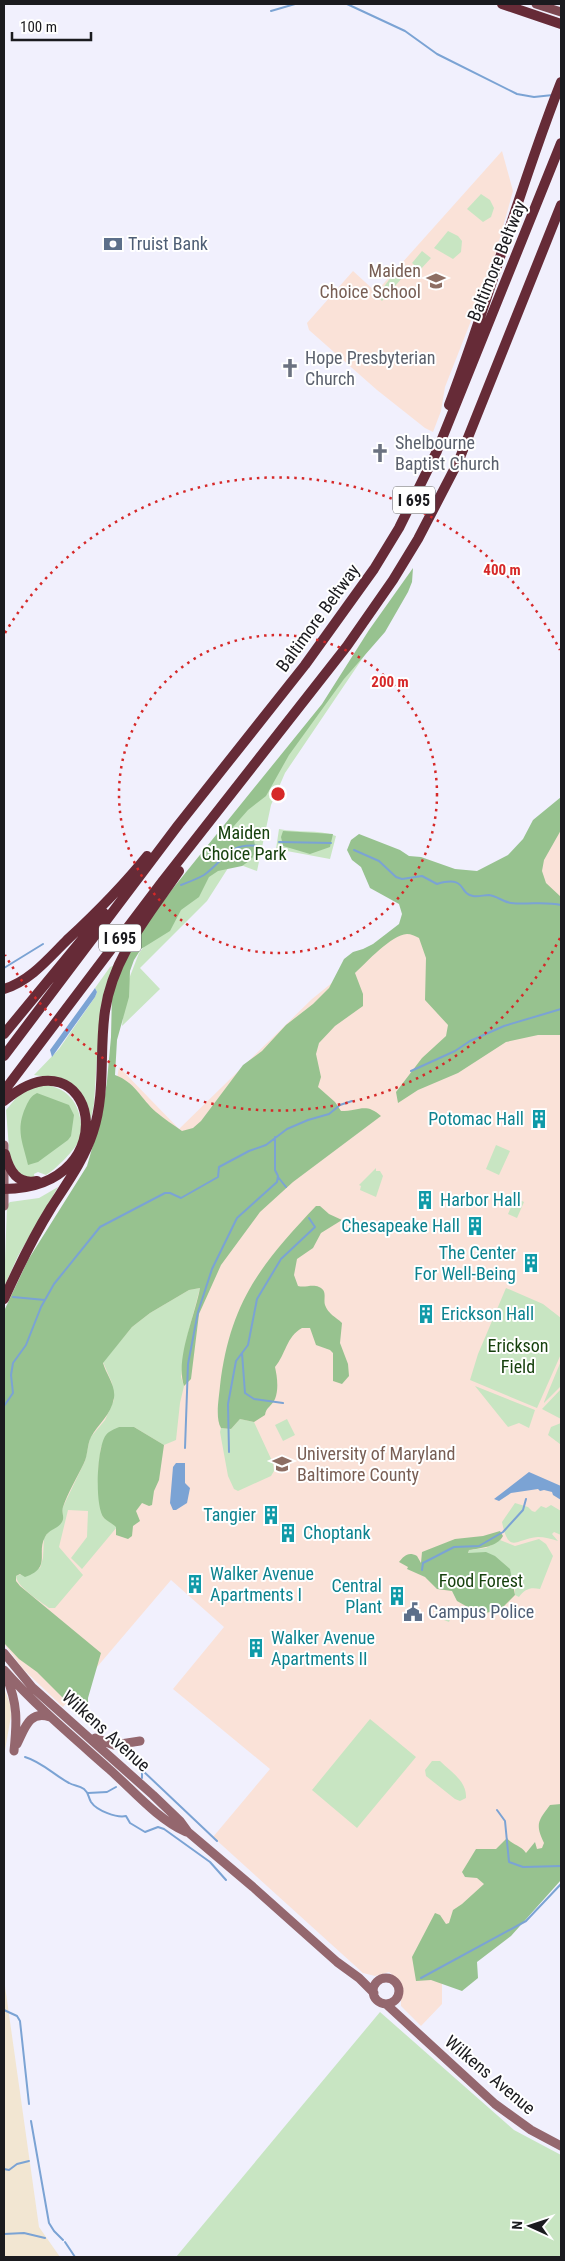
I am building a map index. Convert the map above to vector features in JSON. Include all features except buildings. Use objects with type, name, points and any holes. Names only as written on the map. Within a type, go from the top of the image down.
[{"type":"highway","points":[[502,4],[561,22]]},
{"type":"highway","points":[[428,470],[432,448],[474,340],[519,196],[561,82]]},
{"type":"highway","name":"Baltimore Beltway","points":[[6,1053],[352,602],[398,528],[428,470],[451,419],[561,143]]},
{"type":"highway","name":"I 695","points":[[9,1092],[13,1079],[162,882],[230,798],[371,614],[418,539],[459,460],[561,205]]},
{"type":"highway","points":[[550,234],[561,222]]},
{"type":"highway","points":[[4,1299],[34,1237],[94,1131],[99,1109],[105,1010],[122,960],[142,921],[230,798]]},
{"type":"highway","points":[[4,989],[28,978],[41,966],[84,925],[134,872],[167,832],[180,824]]},
{"type":"highway","points":[[5,1033],[114,902],[134,872]]},
{"type":"highway","points":[[4,1101],[9,1092],[31,1083],[38,1081],[54,1082],[69,1088],[80,1100],[86,1118],[82,1151],[72,1171],[54,1185],[32,1194],[4,1192]]},
{"type":"highway","points":[[4,1150],[11,1170],[17,1178],[25,1182],[34,1182],[56,1171],[82,1151]]},
{"type":"main road","points":[[515,4],[561,22]]},
{"type":"main road","points":[[536,4],[561,12]]},
{"type":"main road","points":[[4,1150],[4,1206]]},
{"type":"main road","name":"Wilkens Avenue","points":[[4,1653],[32,1687],[153,1795],[188,1832],[253,1887],[336,1962],[359,1978],[374,1993]]},
{"type":"main road","points":[[4,1670],[13,1693],[17,1714],[14,1751],[29,1720],[38,1715],[52,1718]]},
{"type":"main road","name":"Wilkens Avenue","points":[[4,1670],[29,1698],[145,1802],[176,1827],[188,1832]]},
{"type":"main road","points":[[79,1729],[106,1744],[122,1745],[140,1741]]},
{"type":"main road","name":"Wilkens Avenue","points":[[359,1978],[381,1980]]},
{"type":"main road","points":[[389,1978],[397,1984],[399,1990],[396,2000],[386,2004],[378,2001],[374,1993],[376,1984],[381,1980],[389,1978]]},
{"type":"main road","name":"Wilkens Avenue","points":[[396,2000],[404,2022]]},
{"type":"main road","name":"Wilkens Avenue","points":[[386,2004],[495,2104],[530,2130],[561,2146]]},
{"type":"shaded area","name":"Maiden Choice School","points":[[502,151],[513,191],[491,270],[445,387],[441,411],[433,432],[425,428],[377,390],[309,330],[307,323],[353,271],[376,292]]},
{"type":"shaded area","name":"University of Maryland Baltimore County","points":[[561,805],[561,1854],[442,1967],[442,2004],[421,2026],[401,2006],[401,1982],[389,1972],[375,1976],[363,1973],[213,1837],[270,1769],[173,1689],[224,1627],[171,1580],[63,1707],[24,1670],[4,1644],[4,1347],[109,1122],[119,1067],[179,1129],[312,999],[426,907],[445,930]]},
{"type":"shaded area","points":[[4,1688],[10,1704],[11,1716],[4,1756]]},
{"type":"shaded area","points":[[4,1979],[39,2227],[60,2257],[4,2257]]},
{"type":"green space","points":[[481,194],[490,200],[494,208],[491,217],[483,222],[467,209]]},
{"type":"green space","points":[[448,231],[458,236],[462,241],[461,252],[453,259],[434,248]]},
{"type":"green space","points":[[422,251],[431,258],[420,270],[412,263]]},
{"type":"green space","points":[[394,273],[401,275],[402,278],[382,301],[377,296]]},
{"type":"green space","points":[[413,568],[412,582],[408,592],[385,632],[344,679],[289,755],[266,796],[248,810],[233,827],[253,837],[256,849],[252,859],[242,866],[218,871],[209,877],[199,897],[181,910],[170,931],[141,949],[134,960],[130,971],[129,997],[117,1040],[115,1075],[133,1086],[156,1112],[182,1131],[193,1128],[201,1121],[243,1065],[262,1051],[286,1025],[313,1004],[329,988],[344,959],[353,952],[373,944],[399,924],[402,914],[399,904],[370,888],[361,867],[352,860],[347,850],[351,840],[359,834],[400,850],[409,856],[421,857],[455,869],[477,871],[508,855],[523,839],[533,820],[561,797],[561,830],[544,860],[542,871],[546,883],[561,897],[561,1035],[538,1035],[506,1042],[458,1073],[418,1090],[398,1103],[396,1092],[422,1058],[446,1036],[448,1025],[425,1000],[426,958],[419,938],[407,934],[394,939],[355,973],[363,994],[363,1006],[335,1026],[319,1043],[316,1054],[321,1077],[318,1087],[335,1102],[341,1111],[366,1108],[381,1116],[293,1182],[260,1212],[221,1265],[199,1314],[191,1379],[184,1386],[182,1363],[200,1288],[189,1290],[150,1313],[132,1327],[103,1363],[114,1389],[112,1404],[91,1437],[85,1460],[63,1507],[62,1522],[45,1537],[41,1565],[33,1573],[25,1577],[20,1574],[16,1576],[16,1581],[20,1586],[101,1653],[88,1698],[88,1709],[95,1718],[84,1719],[37,1672],[19,1659],[4,1643],[4,1311],[28,1260],[87,1166],[102,1114],[107,1081],[112,993],[127,957],[148,921],[174,887],[322,704],[369,630]]},
{"type":"green space","name":"Maiden Choice Park","points":[[383,628],[285,773],[271,805],[257,871],[238,864],[230,865],[207,901],[140,968],[160,989],[122,1026],[127,984],[139,953],[210,863],[212,849]]},
{"type":"green space","name":"Maiden Choice Park","points":[[279,829],[336,836],[330,859],[276,849]]},
{"type":"green space","name":"Maiden Choice Park","points":[[283,831],[333,834],[330,847],[310,854],[283,846],[281,837]]},
{"type":"green space","points":[[115,965],[99,1026],[94,1104],[87,1137],[88,1109],[79,1091],[61,1081],[34,1075],[59,1049],[95,997],[97,992],[95,988],[110,967]]},
{"type":"green space","points":[[41,1084],[63,1091],[73,1101],[77,1107],[81,1123],[81,1135],[70,1154],[50,1172],[46,1175],[38,1172],[34,1174],[35,1180],[24,1179],[10,1161],[6,1110],[22,1091]]},
{"type":"green space","points":[[37,1093],[69,1105],[74,1115],[71,1136],[68,1140],[38,1162],[28,1165],[20,1128],[27,1104],[32,1096]]},
{"type":"green space","points":[[496,1145],[510,1151],[499,1175],[486,1169]]},
{"type":"green space","points":[[376,1168],[376,1171],[380,1171],[383,1176],[376,1197],[360,1190],[361,1186],[359,1185]]},
{"type":"green space","points":[[58,1187],[18,1256],[4,1287],[7,1205],[10,1202],[39,1198]]},
{"type":"green space","points":[[515,1198],[524,1202],[517,1218],[508,1214]]},
{"type":"green space","points":[[316,1206],[320,1206],[329,1214],[342,1220],[321,1233],[313,1248],[297,1259],[294,1275],[298,1286],[314,1286],[322,1289],[326,1308],[342,1323],[340,1343],[348,1364],[349,1376],[342,1384],[333,1381],[333,1353],[316,1345],[310,1328],[302,1328],[289,1341],[275,1367],[277,1391],[274,1401],[265,1415],[254,1422],[240,1419],[231,1429],[221,1428],[218,1413],[220,1386],[231,1331],[240,1308],[264,1267],[296,1227]]},
{"type":"green space","points":[[200,1288],[186,1341],[181,1377],[184,1386],[176,1440],[164,1445],[134,1427],[119,1427],[101,1447],[98,1471],[103,1517],[117,1527],[82,1569],[71,1558],[87,1537],[88,1511],[68,1510],[59,1547],[83,1575],[55,1608],[49,1608],[20,1585],[16,1576],[40,1568],[43,1558],[44,1538],[49,1531],[61,1523],[63,1518],[62,1509],[85,1461],[90,1438],[105,1420],[114,1400],[112,1383],[103,1362],[132,1327],[150,1313],[189,1290]]},
{"type":"green space","name":"Erickson Field","points":[[506,1288],[543,1304],[561,1318],[561,1354],[537,1408],[470,1380],[478,1354]]},
{"type":"green space","points":[[561,1361],[561,1386],[544,1403],[544,1402]]},
{"type":"green space","points":[[475,1386],[535,1410],[529,1428],[519,1423],[508,1427]]},
{"type":"green space","points":[[561,1389],[561,1419],[542,1409]]},
{"type":"green space","points":[[240,1419],[254,1422],[273,1463],[274,1471],[271,1476],[238,1491],[234,1489],[228,1476],[220,1432],[221,1428],[231,1429]]},
{"type":"green space","points":[[287,1419],[295,1435],[283,1441],[275,1425]]},
{"type":"green space","points":[[561,1423],[560,1444],[548,1435],[551,1427]]},
{"type":"green space","points":[[119,1427],[134,1427],[164,1445],[159,1480],[154,1491],[152,1505],[149,1506],[142,1503],[136,1511],[140,1521],[133,1526],[132,1536],[128,1539],[116,1535],[116,1527],[104,1518],[99,1502],[98,1476],[100,1451],[106,1435]]},
{"type":"green space","points":[[515,1503],[528,1507],[535,1512],[541,1506],[546,1508],[551,1505],[561,1511],[561,1535],[554,1532],[552,1534],[558,1541],[538,1537],[514,1543],[510,1542],[507,1539],[502,1522]]},
{"type":"green space","name":"Food Forest","points":[[500,1531],[503,1536],[497,1543],[469,1550],[468,1553],[486,1552],[495,1556],[510,1569],[515,1595],[499,1611],[483,1613],[473,1610],[457,1601],[452,1591],[437,1589],[425,1577],[407,1569],[408,1567],[399,1562],[405,1556],[411,1554],[417,1556],[421,1563],[422,1552],[455,1539],[483,1536]]},
{"type":"green space","points":[[539,1539],[546,1544],[553,1556],[540,1589],[528,1589],[519,1597],[515,1595],[515,1587],[468,1553],[469,1550],[486,1548],[500,1540],[515,1546]]},
{"type":"green space","points":[[438,1606],[453,1612],[449,1622],[434,1616]]},
{"type":"green space","points":[[370,1719],[416,1757],[357,1828],[312,1790]]},
{"type":"green space","points":[[432,1761],[440,1761],[458,1777],[466,1792],[466,1798],[460,1801],[455,1799],[426,1776],[425,1770]]},
{"type":"green space","points":[[561,1804],[561,1880],[511,1936],[477,1962],[478,1978],[462,1991],[431,1980],[416,1981],[412,1957],[435,1913],[440,1915],[446,1924],[449,1923],[453,1910],[484,1884],[477,1878],[465,1877],[462,1872],[476,1849],[496,1849],[507,1838],[526,1853],[535,1842],[537,1849],[542,1848],[544,1843],[539,1831],[540,1819],[550,1805]]},
{"type":"green space","points":[[380,2012],[514,2130],[561,2155],[561,2257],[176,2257]]},
{"type":"water","points":[[95,988],[97,992],[95,997],[52,1057],[50,1050]]},
{"type":"water","points":[[176,1463],[185,1463],[185,1483],[190,1488],[187,1503],[173,1510],[170,1503],[173,1467]]},
{"type":"water","points":[[529,1472],[561,1486],[561,1500],[553,1495],[552,1492],[540,1491],[538,1489],[511,1493],[499,1501],[494,1499]]},
{"type":"waterway","points":[[271,11],[295,4]]},
{"type":"waterway","points":[[347,4],[405,31],[437,54],[517,94],[534,97],[553,95]]},
{"type":"waterway","points":[[279,842],[331,843]]},
{"type":"waterway","points":[[181,885],[204,875],[233,850],[240,847],[258,846]]},
{"type":"waterway","points":[[354,850],[379,861],[396,877],[402,879],[422,876],[437,884],[447,882],[458,883],[468,895],[489,895],[511,903],[561,905]]},
{"type":"waterway","points":[[4,968],[43,944]]},
{"type":"waterway","points":[[411,1071],[504,1026],[561,1009]]},
{"type":"waterway","points":[[4,1406],[13,1393],[11,1375],[13,1363],[26,1345],[41,1307],[54,1284],[100,1227],[165,1193],[181,1198],[218,1177],[219,1167],[249,1151],[266,1145],[287,1129],[329,1114],[340,1105],[352,1101]]},
{"type":"waterway","points":[[185,1448],[188,1364],[198,1312],[212,1269],[237,1218],[277,1182],[275,1137]]},
{"type":"waterway","points":[[278,1177],[286,1187]]},
{"type":"waterway","points":[[229,1452],[228,1404],[236,1361],[248,1345],[257,1299],[281,1259],[315,1227],[309,1218]]},
{"type":"waterway","points":[[13,1297],[45,1300]]},
{"type":"waterway","points":[[242,1353],[245,1393],[254,1399],[283,1403]]},
{"type":"waterway","points":[[422,1570],[423,1563],[454,1547],[479,1546],[503,1532],[523,1510],[526,1499]]},
{"type":"waterway","points":[[25,1757],[37,1762],[69,1783],[84,1789],[91,1802],[102,1811],[118,1816],[126,1816],[130,1823],[145,1832],[158,1827],[164,1829],[210,1862],[226,1880]]},
{"type":"waterway","points":[[142,1770],[217,1841]]},
{"type":"waterway","points":[[142,1770],[142,1778]]},
{"type":"waterway","points":[[88,1793],[107,1792],[116,1787]]},
{"type":"waterway","points":[[497,1810],[505,1821],[509,1862],[523,1867],[561,1866]]},
{"type":"waterway","points":[[421,1978],[526,1921],[561,1884]]},
{"type":"waterway","points":[[4,2010],[17,2016],[20,2021],[29,2104]]},
{"type":"waterway","points":[[31,2121],[49,2223],[63,2240]]},
{"type":"waterway","points":[[4,2169],[9,2170],[17,2164],[29,2161]]},
{"type":"waterway","points":[[4,2234],[24,2233],[45,2238]]},
{"type":"waterway","points":[[65,2242],[75,2257]]},
{"type":"place","name":"Truist Bank","points":[[113,244]]},
{"type":"place","name":"Maiden Choice School","points":[[436,281]]},
{"type":"place","name":"Hope Presbyterian Church","points":[[290,368]]},
{"type":"place","name":"Shelbourne Baptist Church","points":[[380,453]]},
{"type":"place","name":"Potomac Hall","points":[[539,1119]]},
{"type":"place","name":"Harbor Hall","points":[[425,1200]]},
{"type":"place","name":"Chesapeake Hall","points":[[475,1226]]},
{"type":"place","name":"The Center For Well-Being","points":[[531,1263]]},
{"type":"place","name":"Erickson Hall","points":[[426,1314]]},
{"type":"place","name":"University of Maryland Baltimore County","points":[[282,1464]]},
{"type":"place","name":"Tangier","points":[[271,1515]]},
{"type":"place","name":"Choptank","points":[[288,1533]]},
{"type":"place","name":"Walker Avenue Apartments I","points":[[195,1584]]},
{"type":"place","name":"Central Plant","points":[[397,1596]]},
{"type":"place","name":"Campus Police","points":[[413,1612]]},
{"type":"place","name":"Walker Avenue Apartments II","points":[[256,1648]]}]
